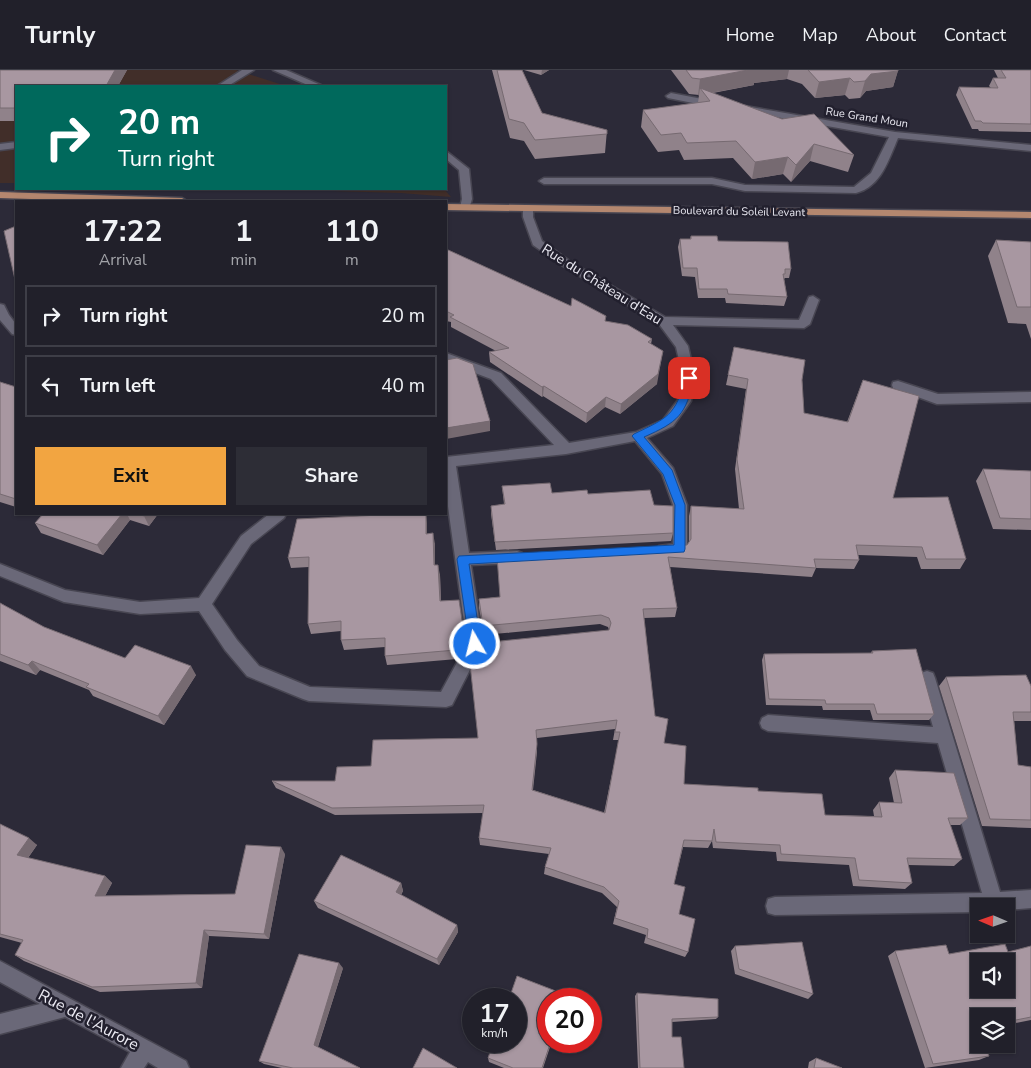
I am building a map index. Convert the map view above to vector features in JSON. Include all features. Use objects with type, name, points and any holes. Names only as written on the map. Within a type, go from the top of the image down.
[{"type":"main road","points":[[0,195],[152,200]]},
{"type":"main road","name":"Boulevard du Soleil Levant","points":[[447,207],[1031,215]]},
{"type":"street","points":[[224,85],[249,70]]},
{"type":"street","points":[[278,70],[316,85]]},
{"type":"street","name":"Rue Grand Moun","points":[[670,96],[894,135],[1031,148]]},
{"type":"street","points":[[544,181],[712,181],[745,188],[856,190],[863,188],[873,178],[894,135]]},
{"type":"street","points":[[0,147],[15,145]]},
{"type":"street","points":[[447,155],[464,168],[465,207]]},
{"type":"street","name":"Rue du Château d'Eau","points":[[448,462],[566,449],[638,436],[668,422],[684,401],[689,378],[682,346],[664,321],[567,264],[537,243],[528,217],[528,209]]},
{"type":"street","points":[[664,321],[804,324],[813,300]]},
{"type":"street","points":[[0,308],[3,316],[15,330]]},
{"type":"street","points":[[447,357],[496,376],[566,449]]},
{"type":"street","points":[[898,385],[937,399],[1031,397]]},
{"type":"street","points":[[638,436],[668,472],[680,505],[680,549],[650,551]]},
{"type":"street","points":[[203,604],[231,645],[253,670],[309,694],[446,700],[475,644],[448,462]]},
{"type":"street","points":[[203,604],[246,540],[278,515]]},
{"type":"street","points":[[463,559],[532,556]]},
{"type":"street","points":[[0,570],[64,596],[140,608],[203,604]]},
{"type":"street","points":[[475,644],[494,642]]},
{"type":"street","points":[[927,678],[993,898]]},
{"type":"street","points":[[768,723],[944,736]]},
{"type":"street","points":[[1015,900],[1031,899]]},
{"type":"street","points":[[775,906],[970,902]]},
{"type":"street","name":"Rue de l'Aurore","points":[[0,971],[179,1068]]},
{"type":"street","points":[[0,1024],[67,1007]]},
{"type":"street","points":[[131,1068],[145,1049]]},
{"type":"shaded area","points":[[0,70],[236,70],[283,85],[15,85],[15,183],[0,183]]},
{"type":"shaded area","points":[[298,190],[445,190],[451,197],[401,193]]},
{"type":"building","points":[[0,70],[115,70],[107,85],[15,85],[15,108],[0,108]]},
{"type":"building","points":[[497,70],[522,70],[542,113],[607,130],[607,134],[535,140],[524,123],[509,119]]},
{"type":"building","points":[[686,70],[748,70],[700,79],[692,78]]},
{"type":"building","points":[[808,70],[898,71],[871,74],[865,81],[854,82],[850,78],[819,82]]},
{"type":"building","points":[[1001,70],[1031,70],[1031,124],[983,123],[975,121],[959,87],[998,88],[993,78],[1006,78]]},
{"type":"building","points":[[700,88],[782,119],[814,114],[854,155],[814,144],[796,165],[788,157],[755,162],[736,141],[687,143],[681,133],[661,135],[643,110],[710,101]]},
{"type":"building","points":[[15,226],[15,280],[4,231]]},
{"type":"building","points":[[691,236],[717,236],[718,241],[788,242],[791,269],[785,269],[785,274],[783,274],[787,297],[728,294],[727,289],[699,289],[697,268],[683,268],[680,239],[691,239]]},
{"type":"building","points":[[996,240],[1031,242],[1031,307],[1017,307]]},
{"type":"building","points":[[447,249],[571,306],[572,298],[606,316],[605,321],[628,325],[652,339],[648,342],[663,351],[658,374],[621,404],[606,397],[587,413],[544,386],[542,387],[489,352],[509,348],[450,317],[454,315],[447,312]]},
{"type":"building","points":[[734,347],[805,360],[802,380],[804,413],[848,422],[863,380],[919,396],[893,498],[948,497],[966,559],[926,559],[922,547],[856,545],[859,560],[814,559],[816,568],[668,557],[677,608],[643,609],[655,716],[668,719],[664,743],[686,746],[684,784],[758,788],[758,791],[822,794],[825,815],[882,817],[879,802],[902,803],[895,770],[954,773],[968,818],[948,818],[962,859],[907,858],[912,883],[859,880],[855,858],[781,854],[780,845],[716,842],[714,829],[712,841],[684,840],[674,884],[685,887],[679,914],[695,919],[688,952],[647,938],[648,929],[615,918],[619,901],[604,887],[545,867],[551,848],[479,838],[484,805],[332,808],[272,781],[335,781],[337,767],[371,766],[373,740],[478,738],[470,664],[481,643],[609,630],[611,623],[609,618],[601,615],[483,626],[479,599],[500,597],[497,556],[687,545],[691,539],[691,506],[744,509],[737,459],[748,379],[728,375]],"holes":[[[617,720],[615,732],[620,732],[605,813],[532,790],[537,744],[536,730]]]},
{"type":"building","points":[[457,358],[473,364],[490,421],[447,428],[447,360]]},
{"type":"building","points":[[0,382],[15,387],[15,499],[0,494]]},
{"type":"building","points":[[983,469],[1031,471],[1031,519],[1000,518]]},
{"type":"building","points":[[550,483],[552,493],[587,490],[588,494],[650,490],[654,505],[673,506],[673,533],[495,542],[491,506],[505,504],[502,486]]},
{"type":"building","points":[[42,515],[121,515],[97,545],[35,523]]},
{"type":"building","points":[[426,515],[426,534],[433,533],[434,565],[438,565],[440,601],[459,600],[464,634],[456,650],[385,656],[385,638],[341,640],[341,621],[308,624],[309,557],[288,558],[297,519]]},
{"type":"building","points":[[0,603],[44,627],[125,658],[135,645],[191,666],[158,716],[86,687],[89,684],[32,661],[28,665],[0,654]]},
{"type":"building","points":[[916,649],[934,714],[877,714],[874,704],[826,704],[825,700],[769,699],[764,654],[873,653],[872,651]]},
{"type":"building","points":[[1026,675],[1031,686],[1031,712],[1013,712],[1018,765],[1031,767],[1031,820],[990,819],[946,677]]},
{"type":"building","points":[[0,824],[29,838],[17,855],[105,876],[95,896],[235,894],[246,845],[281,847],[264,934],[204,930],[196,983],[92,987],[15,955],[23,940],[0,934]]},
{"type":"building","points":[[341,855],[401,883],[396,892],[457,925],[437,959],[314,901]]},
{"type":"building","points":[[802,942],[813,994],[739,969],[735,946]]},
{"type":"building","points":[[1005,944],[1008,952],[1031,946],[1031,1017],[1015,1020],[1015,1008],[970,1008],[970,1053],[988,1053],[989,1056],[933,1064],[895,951],[946,945],[949,954]]},
{"type":"building","points":[[299,954],[339,963],[314,1045],[360,1068],[293,1068],[259,1061]]},
{"type":"building","points":[[517,976],[548,988],[537,988],[537,1053],[547,1053],[542,1068],[513,1068],[488,1058],[490,1053],[527,1053],[527,988],[513,988]]},
{"type":"building","points":[[637,993],[718,999],[718,1017],[672,1019],[672,1037],[681,1037],[684,1068],[640,1068]]},
{"type":"building","points":[[423,1048],[457,1068],[413,1068]]},
{"type":"building","points":[[816,1058],[842,1068],[814,1068]]},
{"type":"route","points":[[475,644],[463,559],[680,549],[680,505],[668,472],[638,436],[668,422],[684,401],[689,378]]}]
